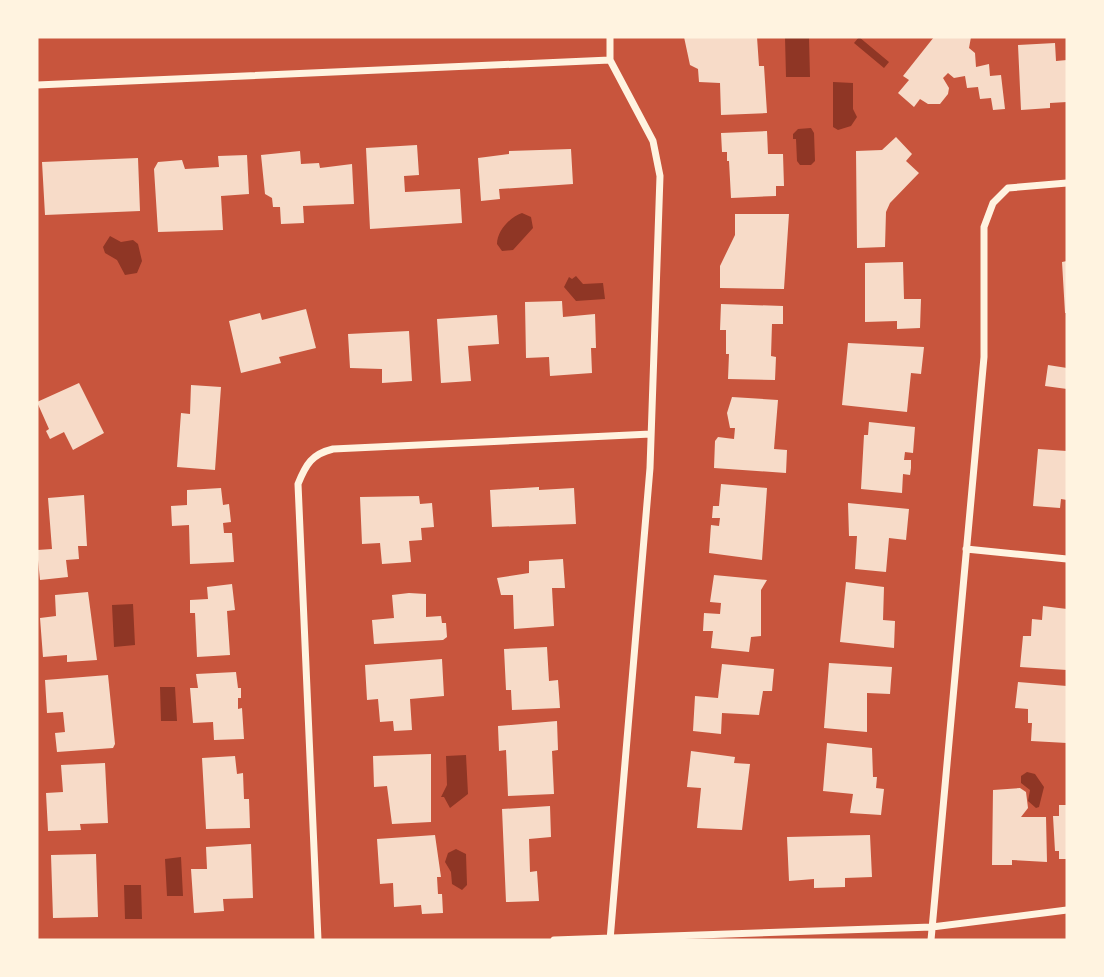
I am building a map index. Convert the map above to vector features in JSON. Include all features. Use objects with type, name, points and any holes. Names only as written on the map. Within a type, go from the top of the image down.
[{"type":"street","points":[[610,37],[610,60],[653,141],[660,176],[651,434],[610,938]]},
{"type":"street","points":[[37,85],[610,60]]},
{"type":"street","points":[[930,940],[984,357],[984,227],[993,203],[1008,188],[1067,183]]},
{"type":"street","points":[[318,940],[298,484],[306,465],[318,452],[333,449],[651,434]]},
{"type":"street","points":[[966,550],[1067,559]]},
{"type":"street","points":[[554,940],[932,928],[1067,910]]},
{"type":"shaded area","points":[[785,37],[809,37],[810,77],[786,77]]},
{"type":"shaded area","points":[[859,37],[889,62],[884,68],[854,43]]},
{"type":"shaded area","points":[[833,82],[853,83],[853,109],[857,117],[851,126],[838,130],[833,127]]},
{"type":"shaded area","points":[[811,128],[814,133],[815,161],[811,165],[800,165],[793,134],[798,129]]},
{"type":"shaded area","points":[[522,213],[531,217],[533,228],[513,250],[502,251],[497,244],[499,234],[509,221]]},
{"type":"shaded area","points":[[110,236],[121,242],[133,240],[138,244],[142,261],[137,273],[125,275],[117,260],[105,253],[103,247]]},
{"type":"shaded area","points":[[576,276],[583,284],[603,283],[605,299],[576,301],[564,287],[569,277],[572,279]]},
{"type":"shaded area","points":[[133,604],[135,645],[114,647],[112,605]]},
{"type":"shaded area","points":[[160,687],[175,687],[177,721],[161,721]]},
{"type":"shaded area","points":[[466,755],[468,794],[450,808],[444,797],[441,797],[447,785],[446,756]]},
{"type":"shaded area","points":[[1027,772],[1035,774],[1044,787],[1039,807],[1036,808],[1028,801],[1030,790],[1021,783],[1021,776]]},
{"type":"shaded area","points":[[456,849],[466,854],[467,885],[462,890],[452,884],[451,872],[445,862],[448,853]]},
{"type":"shaded area","points":[[181,857],[183,896],[167,896],[165,859]]},
{"type":"shaded area","points":[[124,885],[141,885],[142,919],[125,919]]},
{"type":"building","points":[[684,37],[757,37],[759,66],[764,66],[767,113],[721,115],[720,83],[699,82],[698,69],[690,65]]},
{"type":"building","points":[[934,37],[971,37],[969,48],[975,53],[976,67],[989,64],[990,76],[1001,75],[1005,109],[993,110],[991,98],[980,99],[978,87],[967,88],[965,76],[954,78],[948,73],[943,78],[949,88],[948,94],[940,104],[928,104],[920,99],[914,107],[898,93],[909,80],[903,76]]},
{"type":"building","points":[[1055,43],[1056,61],[1067,60],[1067,102],[1050,103],[1050,108],[1021,110],[1018,45]]},
{"type":"building","points":[[767,131],[768,154],[783,154],[784,186],[776,186],[776,196],[731,198],[729,161],[727,152],[722,152],[721,133]]},
{"type":"building","points":[[896,137],[912,154],[906,161],[919,173],[890,203],[886,212],[885,247],[857,248],[856,151],[882,150]]},
{"type":"building","points":[[417,145],[419,175],[404,176],[405,192],[460,189],[462,223],[370,229],[366,148]]},
{"type":"building","points":[[571,149],[573,184],[499,189],[500,199],[481,201],[478,158],[509,154],[509,151]]},
{"type":"building","points":[[300,151],[301,164],[319,163],[320,168],[352,164],[354,204],[303,206],[304,223],[281,224],[280,207],[273,207],[272,198],[265,194],[261,155]]},
{"type":"building","points":[[247,155],[249,194],[221,196],[223,230],[158,232],[154,169],[158,162],[182,160],[185,169],[219,167],[218,156]]},
{"type":"building","points":[[138,158],[140,211],[45,215],[42,162]]},
{"type":"building","points":[[735,214],[789,214],[784,289],[720,288],[720,266],[735,235]]},
{"type":"building","points":[[1067,261],[1067,313],[1065,313],[1062,262]]},
{"type":"building","points":[[903,262],[904,299],[921,299],[920,328],[897,329],[897,321],[865,322],[865,263]]},
{"type":"building","points":[[562,301],[563,317],[595,314],[596,348],[591,348],[592,373],[550,376],[549,357],[526,358],[525,302]]},
{"type":"building","points":[[721,304],[783,306],[783,324],[772,324],[771,356],[776,357],[775,380],[728,379],[726,330],[720,330]]},
{"type":"building","points":[[306,309],[316,348],[279,357],[281,363],[241,373],[229,321],[260,313],[262,320]]},
{"type":"building","points":[[497,315],[499,344],[468,346],[471,381],[441,383],[437,319]]},
{"type":"building","points":[[409,331],[412,381],[382,383],[382,369],[350,368],[348,334]]},
{"type":"building","points":[[848,343],[924,347],[921,374],[911,373],[907,412],[842,405]]},
{"type":"building","points":[[1048,365],[1067,368],[1067,389],[1045,386]]},
{"type":"building","points":[[79,383],[104,433],[73,450],[64,432],[50,439],[46,431],[49,429],[37,402]]},
{"type":"building","points":[[191,385],[221,387],[215,470],[177,467],[181,413],[190,414]]},
{"type":"building","points":[[732,397],[778,400],[774,449],[787,450],[786,473],[714,468],[715,441],[718,437],[734,439],[735,428],[730,428],[727,413]]},
{"type":"building","points":[[869,422],[915,427],[913,453],[905,452],[904,460],[911,460],[911,468],[910,475],[903,474],[902,493],[861,489],[864,435],[868,435]]},
{"type":"building","points":[[1038,449],[1067,451],[1067,500],[1061,499],[1060,508],[1033,506]]},
{"type":"building","points":[[721,484],[767,488],[762,560],[709,553],[711,525],[719,526],[720,518],[712,518],[713,506],[719,506]]},
{"type":"building","points":[[539,487],[539,490],[574,488],[576,524],[492,527],[490,490]]},
{"type":"building","points":[[221,488],[223,505],[229,504],[231,522],[223,523],[224,533],[232,533],[234,562],[190,564],[189,525],[172,526],[171,506],[187,505],[187,490]]},
{"type":"building","points":[[84,495],[87,546],[78,546],[79,559],[66,560],[68,577],[40,580],[37,550],[52,549],[48,498]]},
{"type":"building","points":[[419,496],[420,504],[432,503],[434,527],[421,528],[422,540],[409,541],[411,562],[382,564],[380,543],[362,544],[360,497]]},
{"type":"building","points":[[848,503],[909,509],[906,540],[889,538],[886,572],[855,569],[857,536],[849,536]]},
{"type":"building","points":[[563,559],[565,588],[552,588],[554,626],[514,629],[513,595],[501,595],[497,578],[529,573],[529,561]]},
{"type":"building","points":[[714,575],[767,580],[761,590],[761,636],[751,637],[749,652],[711,648],[713,631],[703,631],[704,613],[720,614],[721,603],[710,602]]},
{"type":"building","points":[[846,582],[884,587],[883,620],[895,621],[894,648],[840,642]]},
{"type":"building","points":[[232,584],[235,610],[227,611],[230,655],[197,657],[195,613],[190,613],[190,600],[208,599],[207,587]]},
{"type":"building","points":[[88,592],[97,660],[67,662],[67,655],[43,657],[40,618],[56,616],[55,595]]},
{"type":"building","points":[[426,594],[426,617],[441,616],[442,623],[446,623],[447,637],[443,640],[374,644],[372,620],[394,618],[392,595]]},
{"type":"building","points":[[1043,606],[1067,609],[1067,670],[1020,667],[1023,636],[1031,636],[1032,619],[1042,620]]},
{"type":"building","points":[[547,647],[549,681],[558,680],[560,708],[512,710],[511,690],[506,690],[504,649]]},
{"type":"building","points":[[442,659],[444,696],[410,699],[412,730],[394,731],[393,721],[380,722],[378,699],[367,700],[365,665]]},
{"type":"building","points":[[829,663],[892,667],[890,694],[867,693],[867,732],[824,728]]},
{"type":"building","points":[[722,664],[774,669],[772,691],[763,691],[759,715],[722,713],[721,734],[693,731],[695,696],[718,698]]},
{"type":"building","points":[[236,672],[238,688],[241,688],[238,709],[242,708],[244,739],[214,740],[213,722],[193,723],[190,688],[198,688],[196,674]]},
{"type":"building","points":[[108,675],[115,744],[113,748],[57,752],[55,733],[65,732],[63,712],[47,713],[45,680]]},
{"type":"building","points":[[1018,682],[1067,686],[1067,743],[1031,741],[1032,723],[1028,723],[1028,709],[1015,708]]},
{"type":"building","points":[[557,721],[558,750],[552,751],[554,794],[508,796],[506,750],[499,751],[498,726]]},
{"type":"building","points":[[827,743],[872,748],[876,788],[884,789],[881,815],[850,813],[853,794],[823,791]]},
{"type":"building","points":[[691,751],[735,757],[734,763],[750,764],[742,830],[697,828],[701,788],[687,787]]},
{"type":"building","points":[[431,754],[431,822],[392,824],[387,786],[374,787],[373,756]]},
{"type":"building","points":[[235,756],[237,774],[243,773],[244,799],[249,799],[250,828],[206,829],[202,758]]},
{"type":"building","points":[[105,763],[108,823],[80,824],[81,830],[48,831],[46,793],[63,792],[61,765]]},
{"type":"building","points":[[1020,788],[1026,792],[1028,808],[1021,817],[1046,817],[1047,862],[1012,860],[1012,865],[992,865],[993,790]]},
{"type":"building","points":[[1059,805],[1067,805],[1067,859],[1059,859],[1059,851],[1055,851],[1053,816],[1059,816]]},
{"type":"building","points":[[550,806],[551,837],[529,839],[530,872],[537,871],[539,901],[506,902],[502,809]]},
{"type":"building","points":[[435,835],[441,877],[437,877],[438,894],[442,894],[443,913],[422,914],[421,905],[394,907],[393,883],[380,884],[377,839]]},
{"type":"building","points":[[870,835],[872,877],[845,878],[845,887],[814,888],[814,879],[789,881],[787,837]]},
{"type":"building","points":[[251,844],[253,898],[223,899],[224,911],[194,913],[191,869],[207,869],[206,847]]},
{"type":"building","points":[[96,854],[98,917],[53,918],[51,855]]}]
